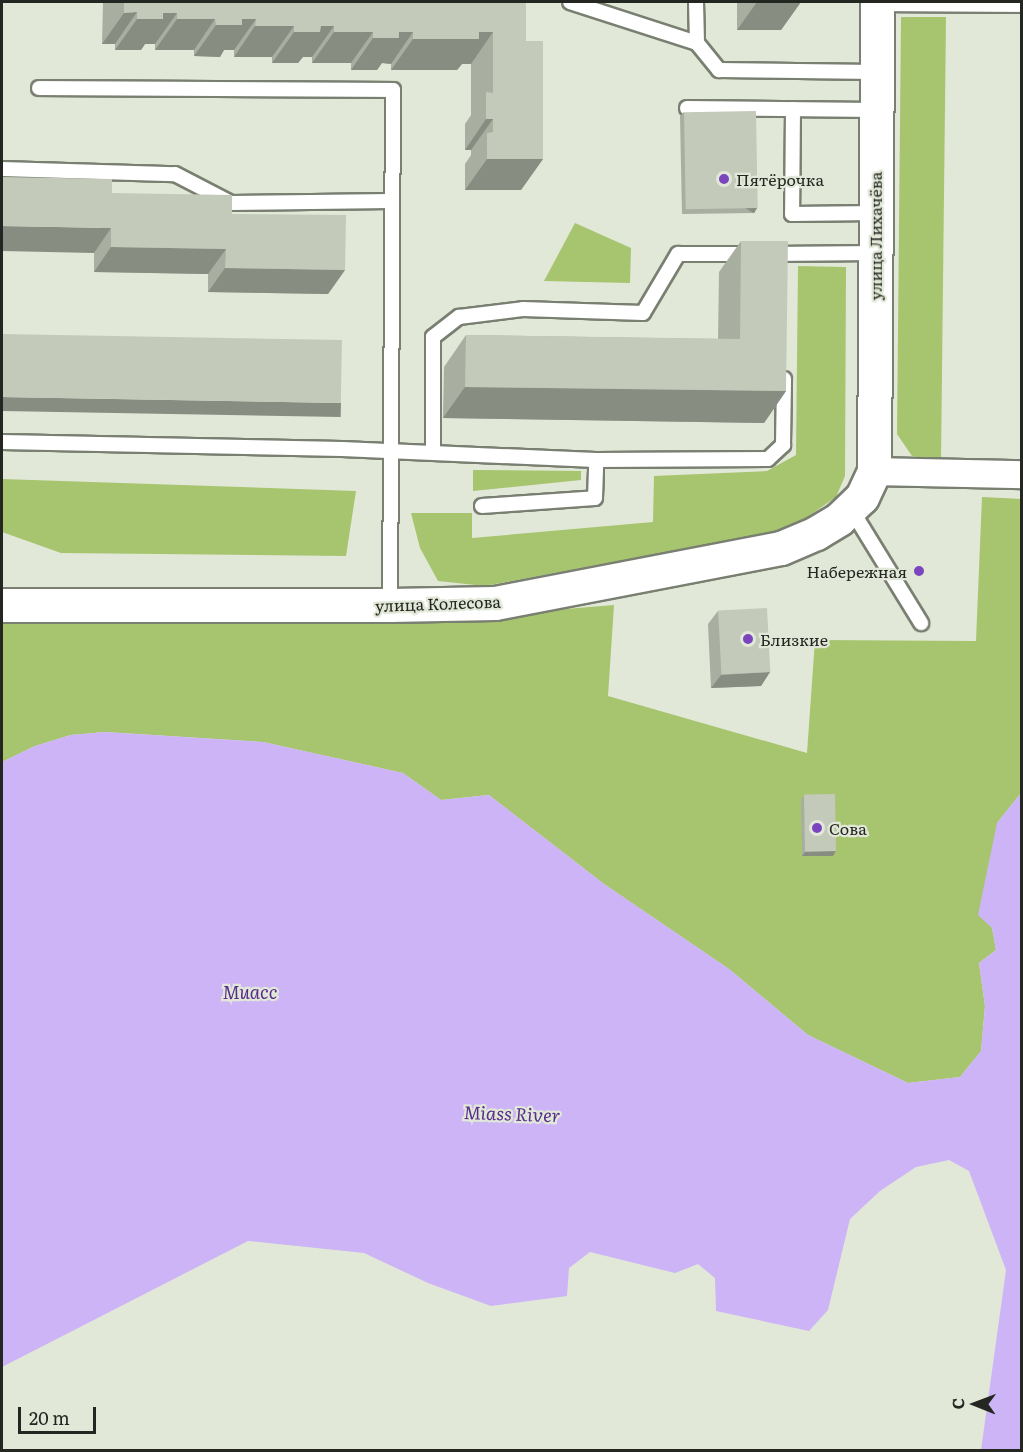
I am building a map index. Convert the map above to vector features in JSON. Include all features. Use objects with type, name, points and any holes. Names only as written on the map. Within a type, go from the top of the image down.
[{"type":"street","name":"улица Лихачёва","points":[[874,471],[877,3]]},
{"type":"street","points":[[874,471],[1022,474]]},
{"type":"street","name":"улица Колесова","points":[[2,605],[495,603],[781,548],[816,534],[851,509],[862,497],[874,471]]},
{"type":"lane","points":[[570,2],[697,43],[719,70],[876,72]]},
{"type":"lane","points":[[696,2],[697,43]]},
{"type":"lane","points":[[877,3],[1022,5]]},
{"type":"lane","points":[[39,88],[393,90],[390,605]]},
{"type":"lane","points":[[687,108],[876,110]]},
{"type":"lane","points":[[793,109],[792,214],[875,213]]},
{"type":"lane","points":[[2,169],[175,174],[231,203],[391,201]]},
{"type":"lane","points":[[433,452],[433,337],[459,317],[523,309],[643,313],[678,254],[785,260],[875,253]]},
{"type":"lane","points":[[2,442],[433,452],[596,460],[768,459],[783,446],[784,362]]},
{"type":"lane","points":[[482,506],[595,498],[596,460]]},
{"type":"lane","points":[[851,509],[921,623]]},
{"type":"green space","points":[[901,17],[946,17],[941,461],[912,456],[897,434]]},
{"type":"green space","points":[[575,223],[631,248],[630,283],[544,281]]},
{"type":"green space","points":[[798,266],[846,267],[845,476],[836,497],[790,529],[485,586],[438,581],[420,548],[411,513],[472,513],[472,538],[653,522],[654,476],[767,471],[796,455]]},
{"type":"green space","points":[[473,470],[581,471],[581,480],[473,491]]},
{"type":"green space","points":[[2,479],[356,491],[346,556],[61,553],[2,532]]},
{"type":"green space","points":[[982,497],[1021,499],[1021,793],[997,823],[992,928],[996,950],[979,963],[985,1006],[981,1051],[960,1077],[908,1083],[808,1035],[729,969],[604,884],[489,795],[441,800],[403,773],[263,742],[105,732],[71,735],[35,746],[2,762],[2,619],[494,615],[614,605],[608,696],[807,753],[815,640],[976,641]]},
{"type":"water","name":"Миасс","points":[[105,732],[263,742],[403,773],[441,800],[489,795],[604,884],[729,969],[808,1035],[908,1083],[960,1077],[981,1051],[985,1006],[979,963],[996,950],[992,928],[978,915],[997,823],[1021,793],[1021,1450],[981,1450],[1006,1270],[969,1171],[949,1160],[916,1167],[880,1191],[850,1219],[828,1310],[809,1331],[716,1311],[715,1278],[698,1264],[675,1273],[590,1252],[569,1268],[567,1296],[491,1306],[428,1283],[364,1253],[248,1241],[2,1367],[2,762],[35,746],[71,735]]},
{"type":"building","points":[[124,2],[526,2],[526,41],[543,41],[543,159],[487,159],[487,133],[493,132],[493,119],[486,119],[486,92],[493,93],[493,32],[479,32],[479,39],[413,39],[413,32],[399,32],[399,38],[373,38],[373,32],[334,32],[334,26],[321,26],[320,32],[294,32],[294,26],[255,26],[256,19],[242,19],[242,25],[216,25],[215,19],[177,19],[177,13],[163,13],[163,19],[137,19],[137,12],[124,13]]},
{"type":"building","points":[[756,111],[758,208],[686,209],[684,112]]},
{"type":"building","points":[[2,177],[112,179],[112,193],[232,195],[232,214],[346,215],[345,270],[225,268],[226,249],[111,247],[111,228],[2,226]]},
{"type":"building","points":[[741,241],[788,241],[786,391],[465,387],[466,335],[740,339]]},
{"type":"building","points":[[2,334],[342,340],[341,403],[2,397]]},
{"type":"building","points":[[767,608],[770,672],[721,674],[718,611]]},
{"type":"building","points":[[835,794],[836,851],[805,852],[804,795]]},
{"type":"place","name":"Пятёрочка","points":[[724,179]]},
{"type":"place","name":"Набережная","points":[[919,571]]},
{"type":"place","name":"Близкие","points":[[748,639]]},
{"type":"place","name":"Сова","points":[[817,828]]},
{"type":"water label","name":"Miass River","points":[[512,1114]]}]
